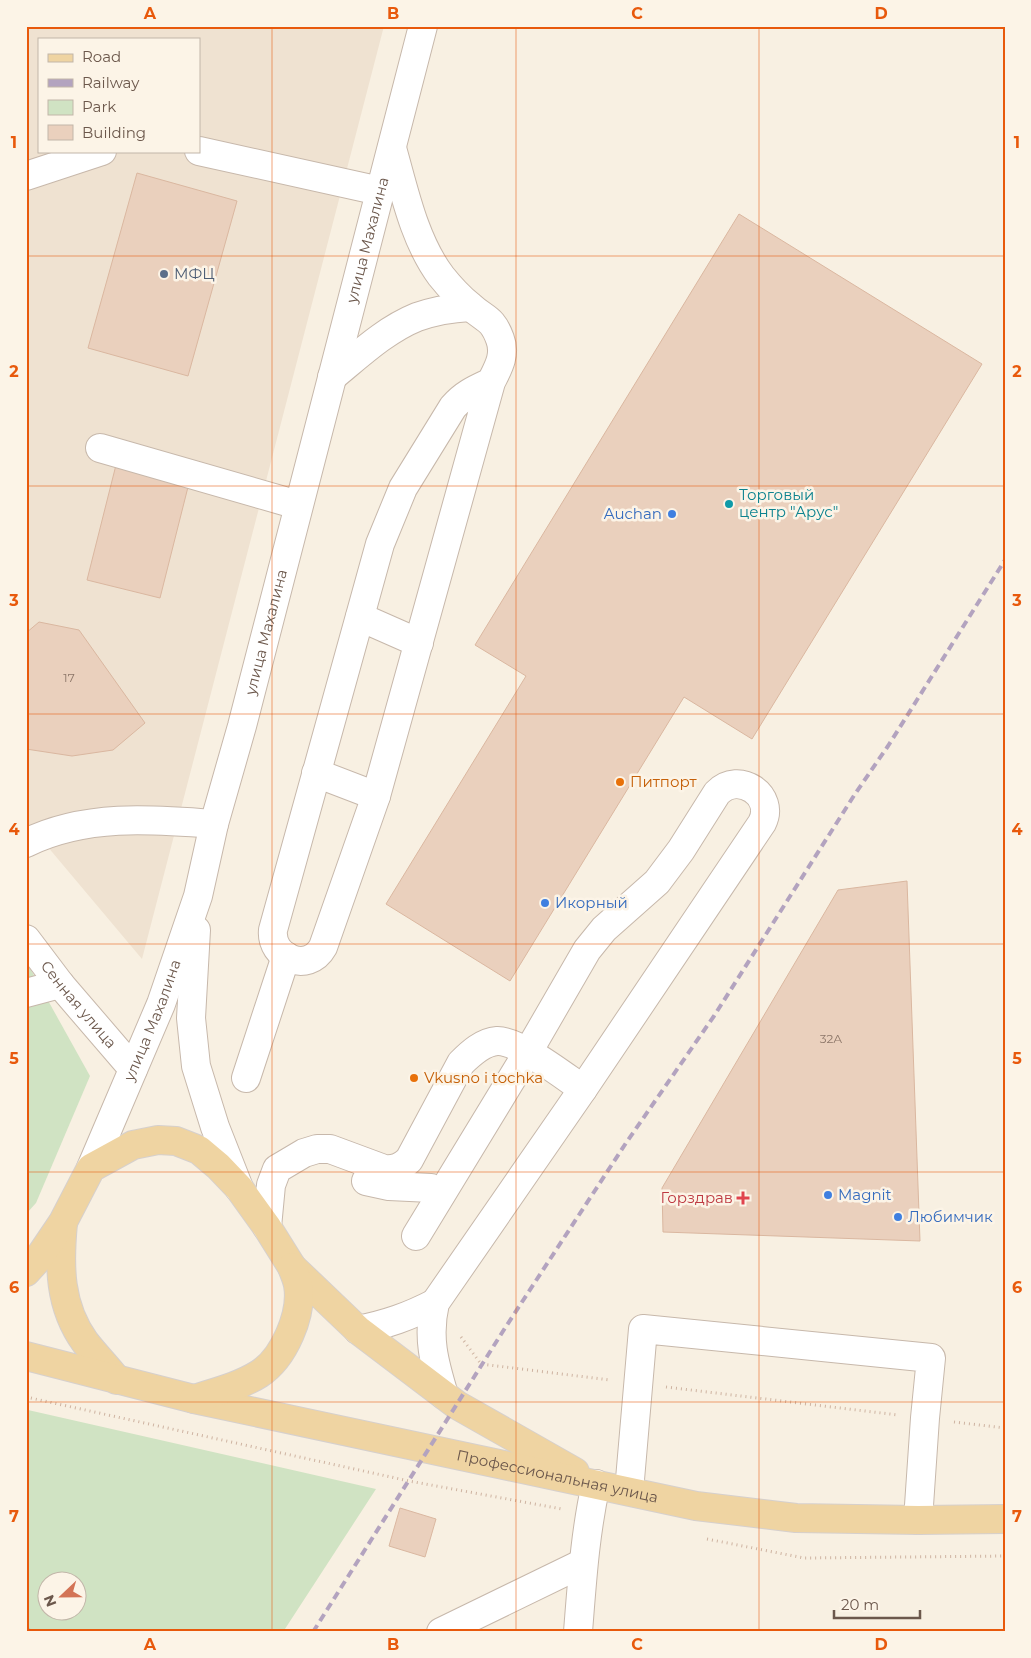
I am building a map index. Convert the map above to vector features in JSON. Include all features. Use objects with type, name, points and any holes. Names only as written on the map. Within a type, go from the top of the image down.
[{"type":"main road","points":[[91,1168],[133,1145],[158,1140],[176,1141],[199,1150],[218,1166],[238,1188],[267,1227],[292,1267],[298,1285],[298,1302],[292,1331],[279,1354],[260,1373],[238,1384],[194,1399]]},
{"type":"main road","name":"улица Махалина","points":[[26,1272],[38,1259],[63,1222],[91,1168]]},
{"type":"main road","points":[[63,1222],[60,1258],[62,1286],[70,1315],[84,1341],[118,1380]]},
{"type":"main road","points":[[292,1267],[358,1330],[456,1405],[596,1484]]},
{"type":"main road","name":"Профессиональная улица","points":[[26,1356],[194,1399],[696,1506],[796,1518],[1005,1519]]},
{"type":"street","name":"улица Махалина","points":[[91,1168],[161,1004],[198,896],[214,824],[242,726],[423,26]]},
{"type":"street","points":[[392,148],[412,216],[424,246],[441,275],[470,306],[486,317],[494,326],[501,341],[503,355],[492,382],[376,796],[327,938],[319,954],[313,960],[297,961],[277,949],[272,936],[380,544],[403,488],[460,398],[472,390],[492,382]]},
{"type":"street","points":[[200,151],[380,191]]},
{"type":"street","points":[[26,176],[99,152]]},
{"type":"street","points":[[332,377],[385,334],[418,317],[451,308],[470,306]]},
{"type":"street","points":[[100,448],[298,505]]},
{"type":"street","points":[[360,617],[418,643]]},
{"type":"street","points":[[316,773],[376,796]]},
{"type":"street","points":[[416,1236],[528,1052],[587,950],[604,929],[657,882],[681,850],[717,792],[723,786],[731,783],[740,783],[748,787],[763,799],[766,807],[766,816],[762,823],[583,1089],[435,1303],[431,1317],[430,1334],[434,1360],[444,1395]]},
{"type":"street","points":[[26,843],[38,837],[81,824],[154,819],[214,824]]},
{"type":"street","points":[[198,896],[191,1018],[196,1066],[215,1128],[238,1188]]},
{"type":"street","name":"Сенная улица","points":[[26,939],[60,984],[132,1069]]},
{"type":"street","points":[[246,1078],[286,956]]},
{"type":"street","points":[[26,993],[60,984]]},
{"type":"street","points":[[267,1227],[271,1184],[277,1169],[304,1153],[317,1149],[330,1150],[384,1169],[393,1170],[402,1166],[409,1160],[461,1063],[470,1054],[484,1045],[497,1041],[508,1042],[528,1052],[583,1089]]},
{"type":"street","points":[[304,1153],[333,1163],[366,1181],[389,1186],[431,1188],[441,1194]]},
{"type":"street","points":[[358,1330],[388,1324],[412,1315],[435,1303]]},
{"type":"street","points":[[629,1491],[643,1328],[931,1358],[918,1520]]},
{"type":"street","points":[[578,1632],[583,1563],[589,1514],[596,1484]]},
{"type":"street","points":[[441,1632],[583,1563]]},
{"type":"path","points":[[435,1303],[482,1364],[1005,1428]]},
{"type":"path","points":[[26,1397],[409,1481],[589,1514]]},
{"type":"path","points":[[706,1538],[804,1558],[1005,1556]]},
{"type":"shaded area","points":[[26,26],[384,26],[142,959],[26,821]]},
{"type":"green space","points":[[26,961],[90,1076],[36,1203],[26,1214]]},
{"type":"green space","points":[[28,1410],[376,1489],[283,1632],[26,1632],[26,1416]]},
{"type":"building","points":[[137,173],[237,201],[188,376],[88,348]]},
{"type":"building","name":"Торговый центр \"Арус\"","points":[[739,214],[982,364],[752,739],[684,697],[510,981],[386,904],[526,676],[475,645]]},
{"type":"building","points":[[116,465],[189,483],[160,598],[87,580]]},
{"type":"building","points":[[39,622],[79,630],[145,723],[113,750],[72,756],[26,749],[26,633]]},
{"type":"building","points":[[907,881],[920,1241],[663,1232],[662,1188],[838,890]]},
{"type":"building","points":[[400,1508],[436,1519],[425,1557],[389,1546]]},
{"type":"railway","points":[[313,1632],[505,1328],[626,1143],[714,1016],[1005,560]]},
{"type":"place","name":"МФЦ","points":[[164,274]]},
{"type":"place","name":"Торговый центр \"Арус\"","points":[[729,504]]},
{"type":"place","name":"Auchan","points":[[672,514]]},
{"type":"place","name":"Питпорт","points":[[620,782]]},
{"type":"place","name":"Икорный","points":[[545,903]]},
{"type":"place","name":"Vkusno i tochka","points":[[414,1078]]},
{"type":"place","name":"Magnit","points":[[828,1195]]},
{"type":"place","name":"Горздрав","points":[[743,1198]]},
{"type":"place","name":"Любимчик","points":[[898,1217]]}]
